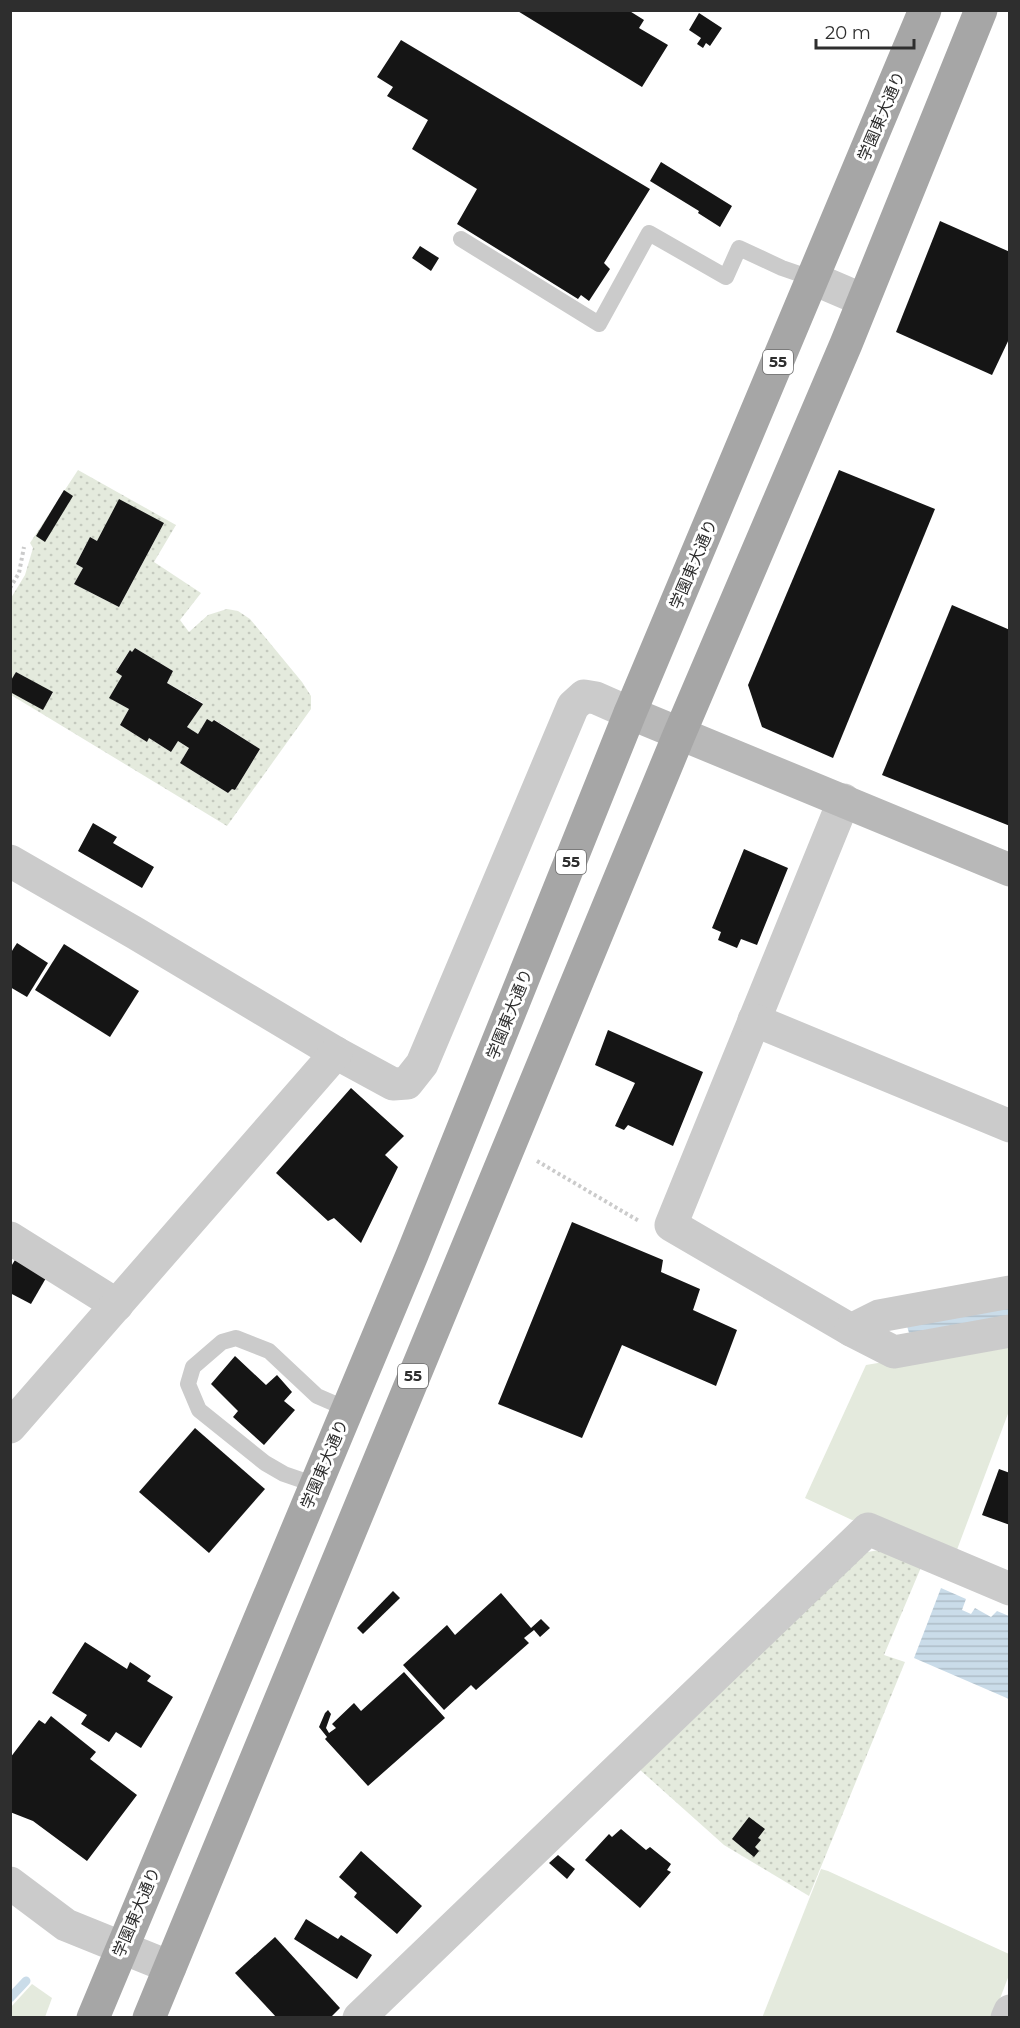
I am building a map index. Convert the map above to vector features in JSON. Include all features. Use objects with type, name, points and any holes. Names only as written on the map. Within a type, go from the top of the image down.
[{"type":"main road","name":"学園東大通り","points":[[93,2018],[412,1255],[630,713],[925,10]]},
{"type":"main road","name":"55","points":[[149,2018],[508,1145],[863,300],[981,10]]},
{"type":"street","points":[[813,279],[863,300]]},
{"type":"street","points":[[10,861],[336,1053],[393,1084],[407,1083],[422,1064],[573,706],[584,696],[596,698],[679,735],[844,800],[1010,870]]},
{"type":"street","points":[[844,800],[670,1225],[851,1330],[894,1352],[1010,1331]]},
{"type":"street","points":[[754,1020],[1010,1126]]},
{"type":"street","points":[[10,1427],[336,1053]]},
{"type":"street","points":[[10,1238],[117,1305]]},
{"type":"street","points":[[851,1330],[879,1316],[1010,1292]]},
{"type":"street","points":[[359,2018],[868,1529],[1010,1589]]},
{"type":"street","points":[[10,1883],[66,1925],[170,1967]]},
{"type":"street","points":[[1007,2018],[1010,2011]]},
{"type":"lane","points":[[461,239],[598,324],[649,233],[726,277],[739,248],[782,268],[813,279]]},
{"type":"lane","points":[[315,1485],[284,1474],[265,1463],[199,1410],[188,1384],[193,1367],[222,1342],[236,1338],[269,1351],[317,1396],[347,1409]]},
{"type":"path","points":[[10,588],[19,573],[24,547]]},
{"type":"path","points":[[508,1145],[658,1233],[670,1225]]},
{"type":"shaded area","points":[[78,470],[176,525],[154,562],[201,593],[180,620],[189,632],[208,615],[227,609],[238,611],[250,619],[302,682],[311,696],[311,709],[227,826],[11,695],[11,692],[43,709],[53,693],[16,672],[11,682],[11,598],[25,575],[33,548],[30,543]],"holes":[[[164,523],[119,607],[74,584],[83,568],[76,564],[90,537],[97,541]],[[135,648],[173,671],[167,683],[203,703],[187,727],[198,734],[207,720],[212,722],[215,720],[260,749],[235,790],[232,789],[228,793],[180,763],[189,748],[178,741],[171,752],[149,738],[147,742],[120,725],[129,709],[110,698],[122,676],[116,671],[130,650],[132,652]]]},
{"type":"shaded area","points":[[1009,1341],[1009,1411],[955,1555],[871,1518],[852,1520],[805,1498],[866,1365]]},
{"type":"shaded area","points":[[879,1550],[922,1565],[884,1655],[905,1662],[809,1896],[724,1845],[639,1769],[862,1553]]},
{"type":"shaded area","points":[[821,1869],[1009,1954],[1009,1975],[993,2017],[762,2018]]},
{"type":"shaded area","points":[[32,1984],[52,1998],[45,2017],[11,2017],[11,2007]]},
{"type":"water","points":[[1009,1303],[1009,1317],[910,1336],[906,1323]]},
{"type":"water","points":[[941,1588],[966,1599],[962,1610],[971,1614],[975,1608],[991,1617],[997,1611],[1009,1616],[1009,1699],[914,1658]]},
{"type":"building","points":[[516,10],[628,10],[644,20],[639,28],[668,45],[642,87]]},
{"type":"building","points":[[699,13],[722,28],[710,46],[706,43],[703,48],[697,44],[701,38],[689,30]]},
{"type":"building","points":[[401,40],[650,189],[604,263],[610,269],[589,301],[581,295],[578,299],[457,224],[477,189],[412,149],[428,120],[387,96],[393,87],[377,77]]},
{"type":"building","points":[[661,162],[732,206],[720,227],[698,213],[699,211],[650,181]]},
{"type":"building","points":[[940,221],[1010,252],[1010,337],[992,375],[896,332]]},
{"type":"building","points":[[420,246],[439,258],[431,271],[412,258]]},
{"type":"building","points":[[839,470],[935,509],[833,758],[762,727],[748,685]]},
{"type":"building","points":[[64,490],[73,496],[45,542],[36,536]]},
{"type":"building","points":[[119,499],[164,523],[119,607],[74,584],[83,568],[76,564],[90,537],[97,541]]},
{"type":"building","points":[[952,605],[1010,630],[1010,826],[882,775]]},
{"type":"building","points":[[135,648],[173,671],[167,683],[203,704],[187,727],[198,734],[207,719],[212,722],[214,720],[260,749],[235,790],[232,789],[228,793],[180,763],[189,748],[178,741],[171,752],[149,738],[147,742],[120,725],[129,709],[109,698],[122,676],[116,672],[130,650],[132,652]]},
{"type":"building","points":[[16,672],[53,692],[43,710],[10,692],[10,682]]},
{"type":"building","points":[[93,823],[117,837],[113,843],[154,867],[142,888],[78,851]]},
{"type":"building","points":[[744,849],[788,868],[757,945],[741,939],[737,948],[718,940],[721,932],[712,928]]},
{"type":"building","points":[[17,943],[48,963],[27,997],[10,987],[10,954]]},
{"type":"building","points":[[64,944],[139,991],[110,1037],[35,990]]},
{"type":"building","points":[[608,1030],[703,1072],[673,1146],[628,1125],[624,1130],[615,1126],[635,1083],[595,1065]]},
{"type":"building","points":[[351,1088],[404,1136],[385,1155],[398,1167],[361,1243],[334,1218],[328,1221],[276,1173]]},
{"type":"building","points":[[572,1222],[663,1260],[661,1272],[700,1289],[693,1310],[737,1330],[716,1386],[622,1345],[582,1438],[498,1404]]},
{"type":"building","points":[[15,1260],[46,1278],[31,1304],[10,1293],[10,1268]]},
{"type":"building","points":[[235,1356],[266,1385],[277,1375],[292,1392],[284,1401],[295,1410],[264,1445],[233,1417],[238,1411],[211,1384]]},
{"type":"building","points":[[195,1428],[265,1489],[209,1553],[139,1492]]},
{"type":"building","points":[[999,1469],[1010,1473],[1010,1525],[982,1515]]},
{"type":"building","points":[[393,1591],[400,1598],[363,1634],[357,1628]]},
{"type":"building","points":[[501,1593],[531,1628],[541,1619],[550,1628],[540,1637],[534,1630],[524,1638],[529,1643],[476,1690],[471,1685],[444,1710],[403,1665],[447,1625],[455,1635]]},
{"type":"building","points":[[85,1642],[127,1669],[130,1662],[151,1676],[147,1681],[173,1697],[141,1748],[116,1732],[109,1742],[81,1724],[87,1715],[52,1693]]},
{"type":"building","points":[[404,1672],[445,1718],[368,1786],[325,1739],[327,1737],[319,1727],[328,1710],[331,1714],[326,1728],[329,1733],[336,1728],[332,1724],[354,1703],[361,1711]]},
{"type":"building","points":[[51,1716],[96,1752],[90,1759],[137,1795],[87,1861],[33,1821],[10,1812],[10,1758],[39,1720],[45,1724]]},
{"type":"building","points":[[749,1817],[765,1829],[758,1838],[761,1840],[755,1847],[759,1851],[754,1857],[732,1839]]},
{"type":"building","points":[[621,1829],[646,1850],[650,1847],[671,1864],[667,1870],[671,1872],[640,1908],[585,1860],[609,1834],[612,1837]]},
{"type":"building","points":[[361,1851],[422,1906],[397,1934],[354,1897],[357,1893],[339,1877]]},
{"type":"building","points":[[558,1855],[575,1869],[567,1879],[549,1863]]},
{"type":"building","points":[[306,1919],[338,1939],[341,1935],[372,1955],[357,1979],[294,1939]]},
{"type":"building","points":[[275,1937],[340,2008],[330,2018],[277,2018],[235,1973]]},
{"type":"waterway","points":[[10,1998],[26,1981]]}]
